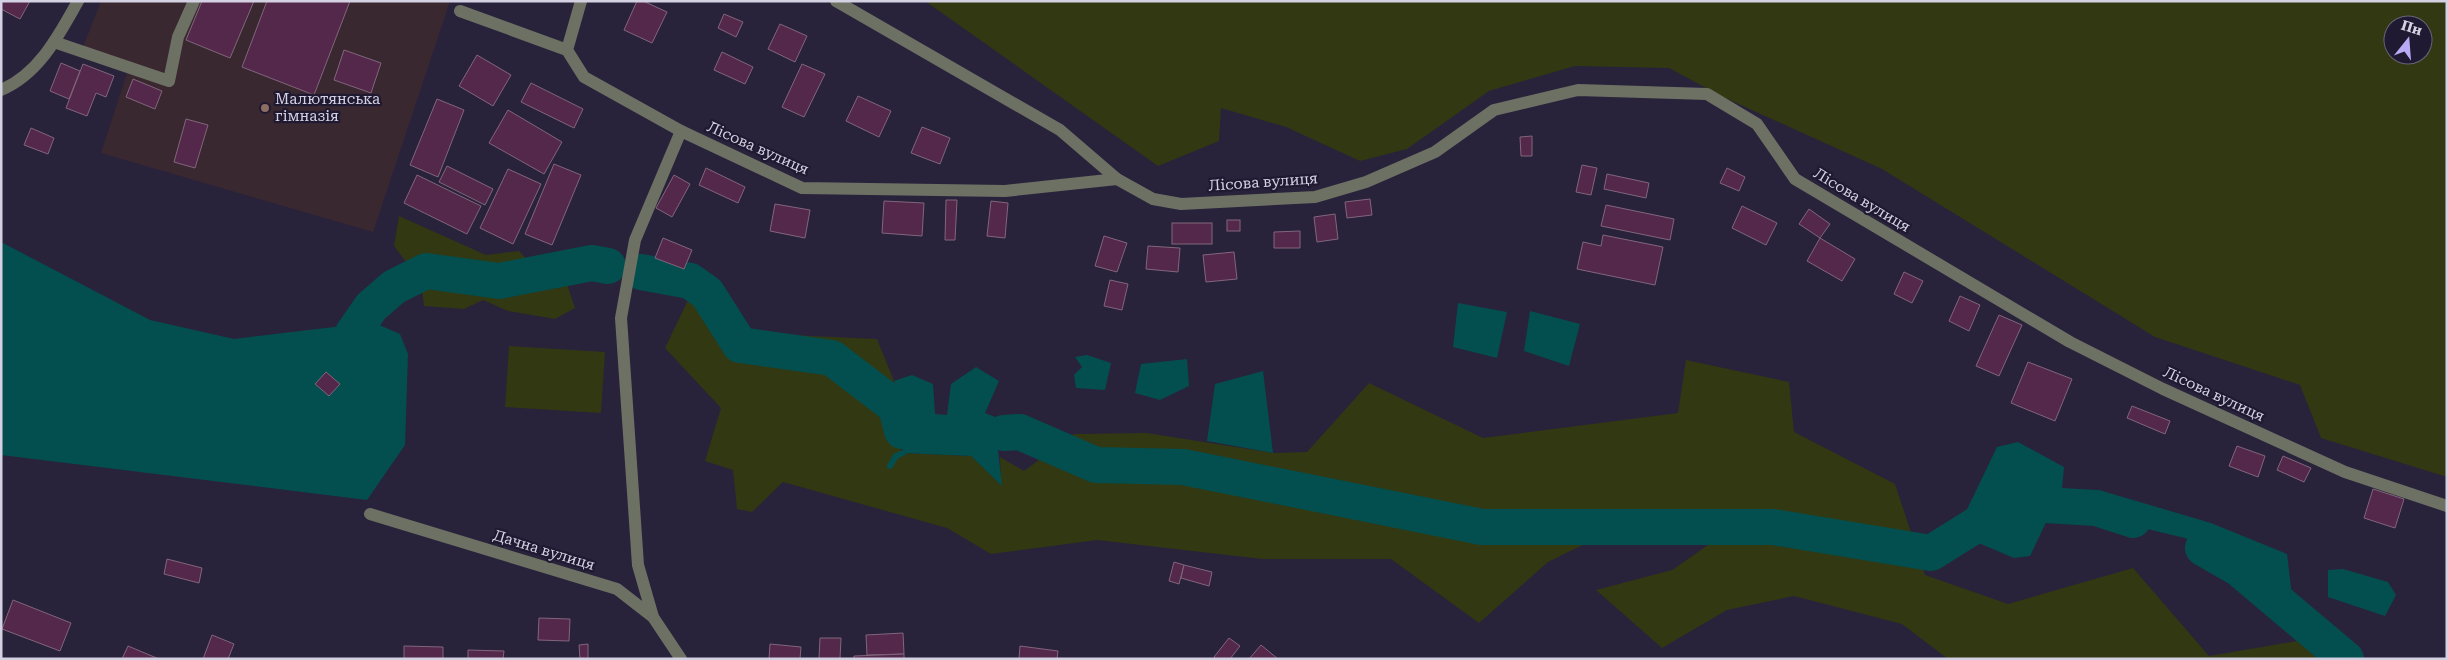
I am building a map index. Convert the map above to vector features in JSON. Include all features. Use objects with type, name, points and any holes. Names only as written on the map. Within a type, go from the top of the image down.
[{"type":"street","points":[[1,90],[9,87],[40,62],[78,1]]},
{"type":"street","points":[[54,42],[169,81],[178,37],[194,1]]},
{"type":"street","points":[[460,11],[567,50],[581,1]]},
{"type":"street","name":"Лісова вулиця","points":[[836,1],[1060,130],[1117,179],[1153,199],[1181,204],[1315,197],[1366,182],[1435,152],[1494,110],[1578,90],[1706,94],[1757,124],[1795,179],[2070,342],[2163,389],[2345,472],[2447,506]]},
{"type":"street","name":"Лісова вулиця","points":[[567,50],[584,77],[681,131],[802,188],[1005,191],[1117,179]]},
{"type":"street","points":[[653,618],[638,564],[621,318],[635,240],[681,131]]},
{"type":"street","name":"Дачна вулиця","points":[[370,514],[617,589],[653,618],[681,659]]},
{"type":"shaded area","name":"Малютянська гімназія","points":[[101,1],[450,1],[373,232],[101,153],[130,64],[83,47]]},
{"type":"shaded area","points":[[925,1],[2447,1],[2447,477],[2321,438],[2300,385],[2155,337],[1882,169],[1721,96],[1669,68],[1575,66],[1489,91],[1407,149],[1360,161],[1286,127],[1221,108],[1219,141],[1158,166]]},
{"type":"shaded area","points":[[399,216],[486,255],[519,251],[532,265],[537,283],[567,284],[575,308],[555,319],[508,311],[483,300],[464,309],[424,306],[421,282],[394,246]]},
{"type":"shaded area","points":[[1,242],[150,320],[234,339],[351,325],[376,296],[389,294],[377,324],[400,334],[408,354],[405,445],[367,500],[1,455]]},
{"type":"shaded area","points":[[710,277],[746,333],[877,339],[894,381],[876,411],[903,453],[971,456],[1001,485],[1000,457],[1024,471],[1074,434],[1147,433],[1273,453],[1307,452],[1369,383],[1483,438],[1678,413],[1686,360],[1789,382],[1794,432],[1895,484],[1925,575],[2008,604],[2133,568],[2209,656],[2303,640],[2323,659],[1948,659],[1902,624],[1794,596],[1727,610],[1662,648],[1596,590],[1672,570],[1727,532],[1656,509],[1548,562],[1479,623],[1391,559],[1262,559],[1097,540],[991,554],[947,528],[783,482],[752,512],[737,509],[733,470],[705,461],[721,408],[665,348],[689,298]]},
{"type":"shaded area","points":[[1458,303],[1507,312],[1497,358],[1453,347]]},
{"type":"shaded area","points":[[1530,311],[1580,324],[1569,366],[1524,351]]},
{"type":"shaded area","points":[[509,346],[605,352],[601,413],[505,407]]},
{"type":"shaded area","points":[[1087,355],[1111,363],[1105,390],[1076,388],[1074,375],[1082,367],[1075,357]]},
{"type":"shaded area","points":[[1187,359],[1189,386],[1160,400],[1135,393],[1141,364]]},
{"type":"shaded area","points":[[976,367],[999,381],[985,413],[1059,442],[1038,449],[997,441],[1002,486],[971,456],[903,453],[894,381],[912,375],[933,384],[935,414],[947,415],[951,384]]},
{"type":"shaded area","points":[[1263,371],[1273,453],[1207,441],[1215,384]]},
{"type":"shaded area","points":[[2018,442],[2064,467],[2062,489],[2030,556],[2014,558],[1969,539],[1960,524],[1997,447]]},
{"type":"shaded area","points":[[2099,490],[2211,523],[2287,554],[2292,596],[2280,595],[2185,538],[2088,515],[2083,502]]},
{"type":"shaded area","points":[[2343,569],[2388,582],[2396,595],[2385,616],[2328,597],[2328,570]]},
{"type":"building","points":[[1,1],[30,1],[20,19],[1,9]]},
{"type":"building","points":[[202,1],[254,1],[230,58],[186,40]]},
{"type":"building","points":[[267,1],[350,1],[314,95],[242,67]]},
{"type":"building","points":[[637,1],[643,1],[667,12],[652,43],[624,30]]},
{"type":"building","points":[[724,14],[743,22],[736,37],[718,28]]},
{"type":"building","points":[[780,24],[807,36],[795,62],[768,49]]},
{"type":"building","points":[[344,50],[381,63],[371,93],[334,80]]},
{"type":"building","points":[[722,52],[753,67],[745,84],[714,70]]},
{"type":"building","points":[[477,55],[511,75],[493,106],[459,86]]},
{"type":"building","points":[[61,63],[80,71],[69,99],[50,91]]},
{"type":"building","points":[[83,64],[114,76],[106,97],[96,93],[87,116],[66,108]]},
{"type":"building","points":[[802,64],[825,74],[804,117],[782,107]]},
{"type":"building","points":[[133,79],[162,91],[155,109],[126,97]]},
{"type":"building","points":[[531,83],[583,109],[574,128],[521,102]]},
{"type":"building","points":[[858,96],[891,111],[879,137],[846,121]]},
{"type":"building","points":[[437,99],[464,110],[438,177],[410,165]]},
{"type":"building","points":[[508,110],[562,142],[544,174],[489,143]]},
{"type":"building","points":[[186,119],[208,125],[195,168],[174,162]]},
{"type":"building","points":[[922,127],[950,138],[940,164],[911,153]]},
{"type":"building","points":[[31,128],[54,138],[48,154],[24,145]]},
{"type":"building","points":[[1532,136],[1532,156],[1521,156],[1520,137]]},
{"type":"building","points":[[554,164],[581,175],[552,245],[525,234]]},
{"type":"building","points":[[1582,165],[1597,168],[1591,195],[1576,192]]},
{"type":"building","points":[[447,166],[493,189],[485,205],[439,182]]},
{"type":"building","points":[[706,168],[745,187],[738,203],[699,185]]},
{"type":"building","points":[[1727,168],[1745,177],[1739,191],[1720,183]]},
{"type":"building","points":[[508,169],[541,184],[513,244],[480,228]]},
{"type":"building","points":[[1607,174],[1649,183],[1646,198],[1604,189]]},
{"type":"building","points":[[417,175],[481,206],[467,234],[404,203]]},
{"type":"building","points":[[674,175],[690,184],[672,217],[656,208]]},
{"type":"building","points":[[1370,199],[1372,215],[1347,218],[1345,202]]},
{"type":"building","points":[[946,200],[957,200],[955,240],[945,240]]},
{"type":"building","points":[[884,201],[924,203],[922,236],[882,233]]},
{"type":"building","points":[[991,201],[1008,203],[1005,238],[987,236]]},
{"type":"building","points":[[775,204],[810,210],[805,238],[770,231]]},
{"type":"building","points":[[1606,205],[1674,219],[1670,240],[1601,226]]},
{"type":"building","points":[[1742,206],[1777,223],[1766,245],[1732,228]]},
{"type":"building","points":[[1809,209],[1830,224],[1820,238],[1799,224]]},
{"type":"building","points":[[1335,214],[1338,239],[1317,242],[1314,217]]},
{"type":"building","points":[[1227,220],[1240,220],[1240,231],[1227,231]]},
{"type":"building","points":[[1172,223],[1212,223],[1212,244],[1172,244]]},
{"type":"building","points":[[1300,231],[1300,248],[1274,248],[1274,232]]},
{"type":"building","points":[[1603,235],[1663,247],[1655,285],[1577,269],[1583,242],[1601,246]]},
{"type":"building","points":[[1104,236],[1127,243],[1117,272],[1095,266]]},
{"type":"building","points":[[663,238],[692,250],[684,269],[655,258]]},
{"type":"building","points":[[1820,238],[1855,259],[1842,281],[1807,261]]},
{"type":"building","points":[[1148,246],[1180,248],[1178,272],[1146,269]]},
{"type":"building","points":[[1234,252],[1237,279],[1206,282],[1203,255]]},
{"type":"building","points":[[1904,272],[1923,281],[1912,303],[1894,294]]},
{"type":"building","points":[[1110,280],[1128,284],[1122,310],[1104,306]]},
{"type":"building","points":[[1960,296],[1980,305],[1969,331],[1949,321]]},
{"type":"building","points":[[1999,315],[2022,325],[1999,376],[1976,366]]},
{"type":"building","points":[[2028,362],[2072,379],[2055,421],[2011,403]]},
{"type":"building","points":[[326,372],[340,384],[329,396],[315,384]]},
{"type":"building","points":[[2132,406],[2170,421],[2165,434],[2127,418]]},
{"type":"building","points":[[2237,446],[2265,456],[2258,477],[2229,466]]},
{"type":"building","points":[[2283,456],[2311,468],[2304,482],[2277,470]]},
{"type":"building","points":[[2373,489],[2404,499],[2395,528],[2364,518]]},
{"type":"building","points":[[167,559],[202,568],[199,583],[164,574]]},
{"type":"building","points":[[1174,562],[1184,565],[1179,584],[1169,581]]},
{"type":"building","points":[[1184,565],[1212,572],[1209,586],[1181,578]]},
{"type":"building","points":[[13,600],[71,623],[60,651],[2,629]]},
{"type":"building","points":[[539,618],[570,619],[569,641],[538,640]]},
{"type":"building","points":[[903,633],[904,654],[867,655],[866,635]]},
{"type":"building","points":[[212,635],[234,644],[228,659],[203,659]]},
{"type":"building","points":[[820,638],[841,638],[840,659],[819,659]]},
{"type":"building","points":[[1229,638],[1240,646],[1230,659],[1216,659],[1214,657]]},
{"type":"building","points":[[588,644],[588,659],[580,659],[579,645]]},
{"type":"building","points":[[770,644],[801,647],[800,659],[769,659]]},
{"type":"building","points":[[1261,645],[1278,659],[1249,659]]},
{"type":"building","points":[[128,646],[159,659],[122,659]]},
{"type":"building","points":[[404,646],[443,647],[443,659],[404,659]]},
{"type":"building","points":[[1020,646],[1058,651],[1057,659],[1019,659]]},
{"type":"building","points":[[468,650],[504,651],[503,659],[468,659]]},
{"type":"building","points":[[904,654],[904,659],[854,659],[854,656]]},
{"type":"waterway","points":[[353,333],[371,307],[394,287],[426,271],[499,281],[592,263],[608,266]]},
{"type":"waterway","points":[[641,272],[690,281],[707,293],[740,345],[832,358],[896,407],[902,431],[940,434]]},
{"type":"waterway","points":[[1004,433],[1020,432],[1096,465],[1183,467],[1482,527],[1773,527],[1931,553],[2011,503],[2096,508],[2133,520]]},
{"type":"waterway","points":[[890,466],[896,456],[903,453]]},
{"type":"waterway","points":[[2203,548],[2238,568],[2346,659]]},
{"type":"place","name":"Малютянська гімназія","points":[[265,108]]}]
